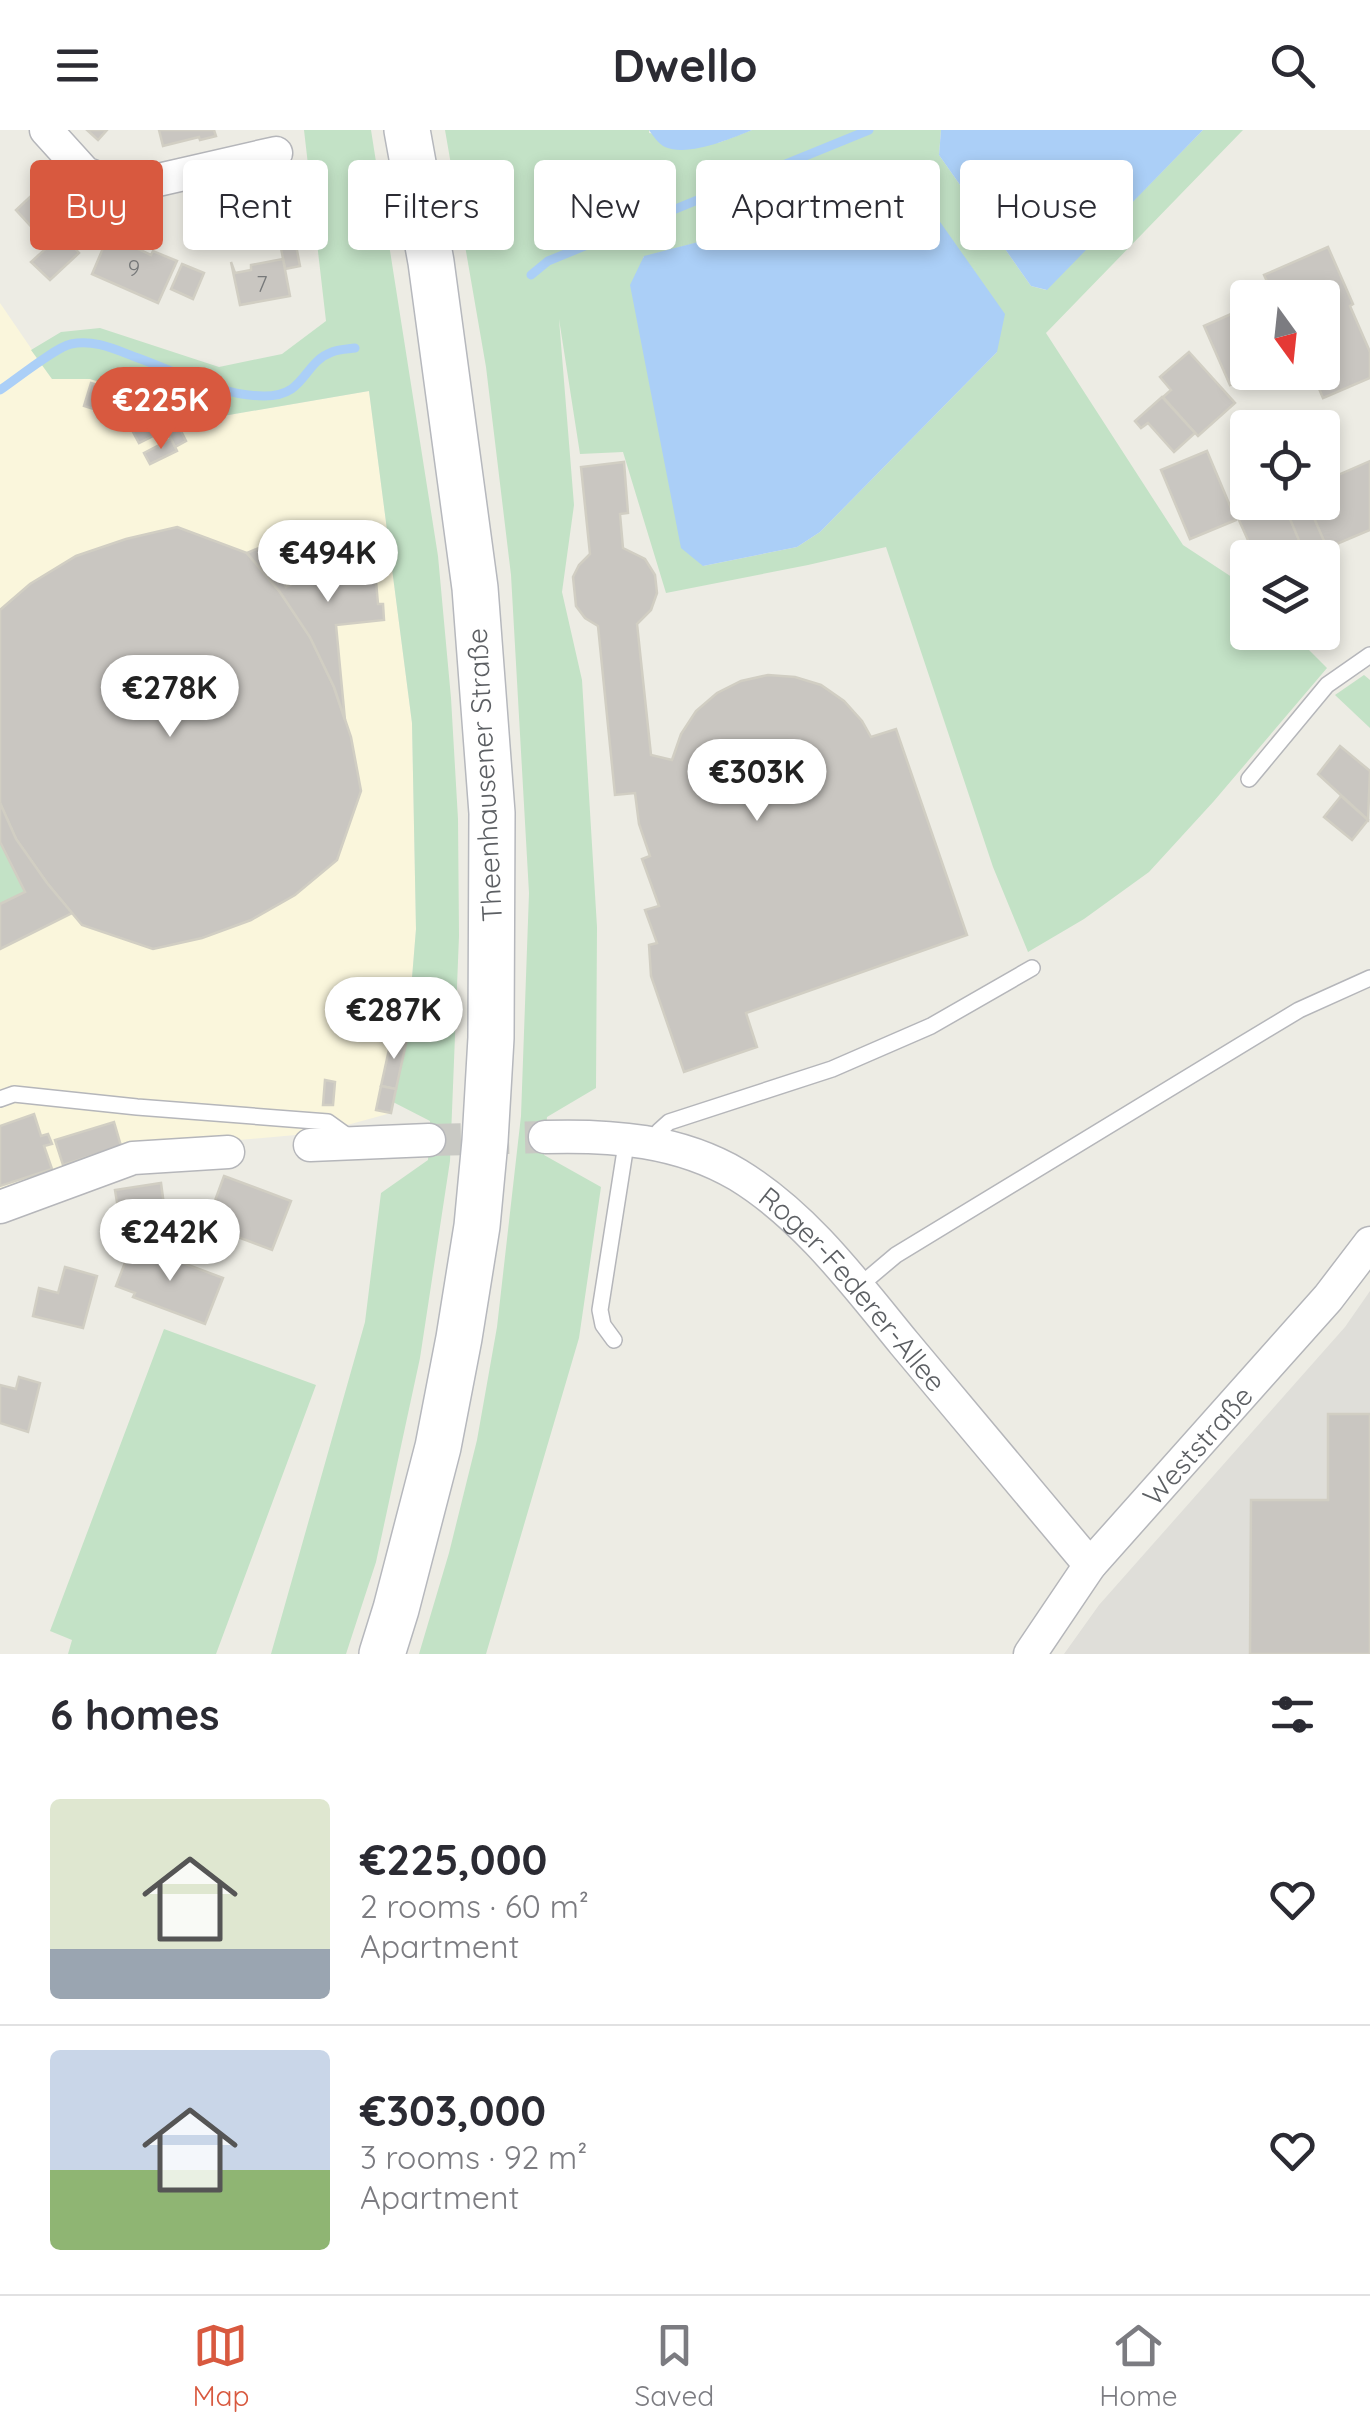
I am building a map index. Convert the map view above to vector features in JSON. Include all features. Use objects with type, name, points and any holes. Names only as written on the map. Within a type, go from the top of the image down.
[{"type":"main road","name":"Theenhausener Straße","points":[[382,1654],[438,1447],[459,1338],[477,1226],[490,1038],[492,812],[475,588],[431,262],[407,130]]},
{"type":"street","points":[[46,130],[86,173],[116,185],[145,183],[276,154]]},
{"type":"street","name":"Roger-Federer-Allee","points":[[545,1137],[642,1141],[697,1156],[737,1175],[796,1218],[1090,1565]]},
{"type":"street","points":[[310,1145],[429,1140]]},
{"type":"street","points":[[0,1207],[132,1158],[228,1152]]},
{"type":"street","name":"Weststraße","points":[[1030,1654],[1090,1565],[1328,1298],[1370,1243]]},
{"type":"lane","points":[[1249,779],[1327,685],[1370,655]]},
{"type":"lane","points":[[614,1340],[603,1324],[600,1310],[642,1141],[668,1122],[832,1069],[931,1026],[1032,968]]},
{"type":"lane","points":[[858,1287],[896,1255],[1299,1010],[1370,978]]},
{"type":"lane","points":[[0,1099],[14,1094],[328,1122],[356,1142]]},
{"type":"shaded area","points":[[0,303],[52,379],[90,379],[167,403],[194,421],[369,391],[412,723],[416,929],[407,1039],[391,1113],[318,1133],[127,1150],[0,1195]]},
{"type":"shaded area","points":[[1370,1291],[1370,1654],[1064,1654],[1099,1605],[1345,1327]]},
{"type":"green space","points":[[304,130],[371,130],[376,160],[348,160],[348,250],[390,250],[438,556],[458,819],[459,936],[450,1161],[420,1358],[376,1562],[346,1654],[271,1654],[365,1322],[381,1193],[428,1160],[430,1121],[393,1102],[407,1039],[416,929],[412,723],[369,391],[194,421],[167,403],[90,379],[52,379],[31,350],[61,332],[100,328],[219,367],[282,354],[326,321],[318,250],[328,250],[328,160],[307,160]]},
{"type":"green space","points":[[445,130],[649,130],[718,143],[752,130],[941,130],[939,155],[960,185],[960,250],[1006,250],[1031,286],[1046,290],[1085,250],[1127,250],[1046,333],[1183,545],[1230,576],[1230,650],[1309,650],[1327,668],[1149,872],[1084,919],[1028,952],[993,867],[886,547],[666,593],[623,452],[580,454],[559,319],[574,505],[562,592],[582,680],[597,927],[596,1088],[547,1117],[544,1155],[601,1187],[579,1338],[486,1654],[419,1654],[477,1440],[497,1327],[521,1116],[529,893],[511,575],[486,367],[466,250],[514,250],[514,160],[450,160]],"holes":[[[534,160],[676,160],[676,248],[696,243],[696,160],[940,160],[940,250],[930,250],[997,352],[820,532],[797,547],[703,566],[643,257],[669,250],[534,250]]]},
{"type":"green space","points":[[1203,130],[1243,130],[1133,243],[1133,201]]},
{"type":"green space","points":[[1364,675],[1370,680],[1370,728],[1335,695]]},
{"type":"green space","points":[[0,842],[25,892],[0,904]]},
{"type":"green space","points":[[164,1329],[316,1385],[216,1654],[68,1654],[72,1640],[50,1631]]},
{"type":"water","points":[[649,130],[752,130],[709,146],[674,150],[658,142]]},
{"type":"water","points":[[941,130],[1203,130],[1133,202],[1133,160],[960,160],[960,185],[939,155]]},
{"type":"water","points":[[940,222],[1005,314],[997,352],[820,532],[797,547],[703,566],[681,548],[630,285],[644,256],[696,243],[696,250],[940,250]]},
{"type":"water","points":[[1006,250],[1086,250],[1047,290],[1031,286]]},
{"type":"building","points":[[87,130],[107,130],[98,140]]},
{"type":"building","points":[[159,130],[214,130],[216,136],[163,146]]},
{"type":"building","points":[[30,197],[30,225],[16,210]]},
{"type":"building","points":[[1328,247],[1370,352],[1370,378],[1323,398],[1320,390],[1340,390],[1340,280],[1266,280],[1264,275]]},
{"type":"building","points":[[44,250],[79,253],[50,280],[31,262]]},
{"type":"building","points":[[102,250],[140,250],[151,255],[153,251],[177,261],[158,303],[92,274]]},
{"type":"building","points":[[281,250],[297,250],[300,266],[285,269]]},
{"type":"building","points":[[283,259],[290,296],[240,305],[231,262],[235,273],[251,270],[251,265]]},
{"type":"building","points":[[182,264],[204,273],[193,299],[171,289]]},
{"type":"building","points":[[1230,315],[1230,385],[1204,326]]},
{"type":"building","points":[[1189,352],[1235,403],[1198,436],[1163,397],[1171,390],[1160,377]]},
{"type":"building","points":[[91,383],[150,402],[160,422],[166,419],[171,427],[139,443],[126,419],[84,406]]},
{"type":"building","points":[[1162,397],[1195,433],[1174,452],[1148,423],[1141,428],[1135,421]]},
{"type":"building","points":[[177,423],[186,441],[175,447],[166,429]]},
{"type":"building","points":[[171,439],[177,451],[150,464],[144,453]]},
{"type":"building","points":[[1207,451],[1230,506],[1230,520],[1236,520],[1190,539],[1161,470]]},
{"type":"building","points":[[1370,461],[1370,530],[1340,543],[1324,540],[1315,520],[1340,520],[1340,474]]},
{"type":"building","points":[[624,462],[628,513],[620,514],[623,548],[645,559],[655,575],[657,593],[651,610],[637,624],[651,755],[672,760],[681,734],[696,711],[717,693],[741,681],[768,675],[795,677],[821,685],[844,701],[871,737],[896,729],[967,935],[746,1013],[757,1047],[684,1072],[651,976],[649,945],[657,943],[645,910],[659,906],[642,859],[650,856],[639,824],[635,793],[615,795],[598,626],[576,606],[573,577],[590,554],[581,467]]},
{"type":"building","points":[[1239,520],[1291,520],[1299,540],[1248,540]]},
{"type":"building","points":[[1291,520],[1315,520],[1324,540],[1299,540]]},
{"type":"building","points":[[177,527],[247,553],[280,592],[310,637],[334,687],[351,737],[361,791],[337,860],[295,895],[251,920],[202,938],[153,949],[82,925],[16,839],[0,803],[0,610],[30,584],[76,556]]},
{"type":"building","points":[[266,545],[286,587],[329,566],[355,567],[374,558],[378,604],[383,604],[384,620],[336,625],[345,720],[310,637],[247,553]]},
{"type":"building","points":[[1340,746],[1370,771],[1368,820],[1318,774]]},
{"type":"building","points":[[1341,796],[1368,820],[1352,840],[1324,817]]},
{"type":"building","points":[[0,803],[16,839],[72,913],[0,949],[0,904],[25,892],[0,842]]},
{"type":"building","points":[[392,1036],[407,1039],[396,1089],[381,1086]]},
{"type":"building","points":[[325,1080],[335,1082],[333,1105],[323,1105]]},
{"type":"building","points":[[381,1086],[396,1089],[391,1113],[376,1110]]},
{"type":"building","points":[[34,1114],[41,1136],[48,1134],[52,1144],[44,1146],[52,1169],[0,1186],[0,1126]]},
{"type":"building","points":[[114,1122],[121,1146],[63,1165],[55,1140]]},
{"type":"building","points":[[224,1176],[291,1201],[272,1250],[206,1225]]},
{"type":"building","points":[[161,1183],[166,1220],[121,1227],[115,1190]]},
{"type":"building","points":[[131,1247],[223,1278],[205,1324],[133,1297],[135,1293],[116,1286]]},
{"type":"building","points":[[65,1267],[97,1276],[83,1328],[33,1316],[39,1288],[58,1293]]},
{"type":"building","points":[[19,1377],[40,1383],[28,1432],[0,1423],[0,1385],[16,1389]]},
{"type":"building","points":[[1328,1414],[1370,1414],[1370,1654],[1250,1654],[1251,1500],[1328,1500]]},
{"type":"waterway","points":[[531,275],[548,261],[869,130]]},
{"type":"waterway","points":[[0,390],[56,351],[80,343],[113,349],[216,388],[248,395],[278,395],[297,385],[322,357],[355,348]]},
{"type":"tunnel","points":[[429,1140],[545,1137]]}]
